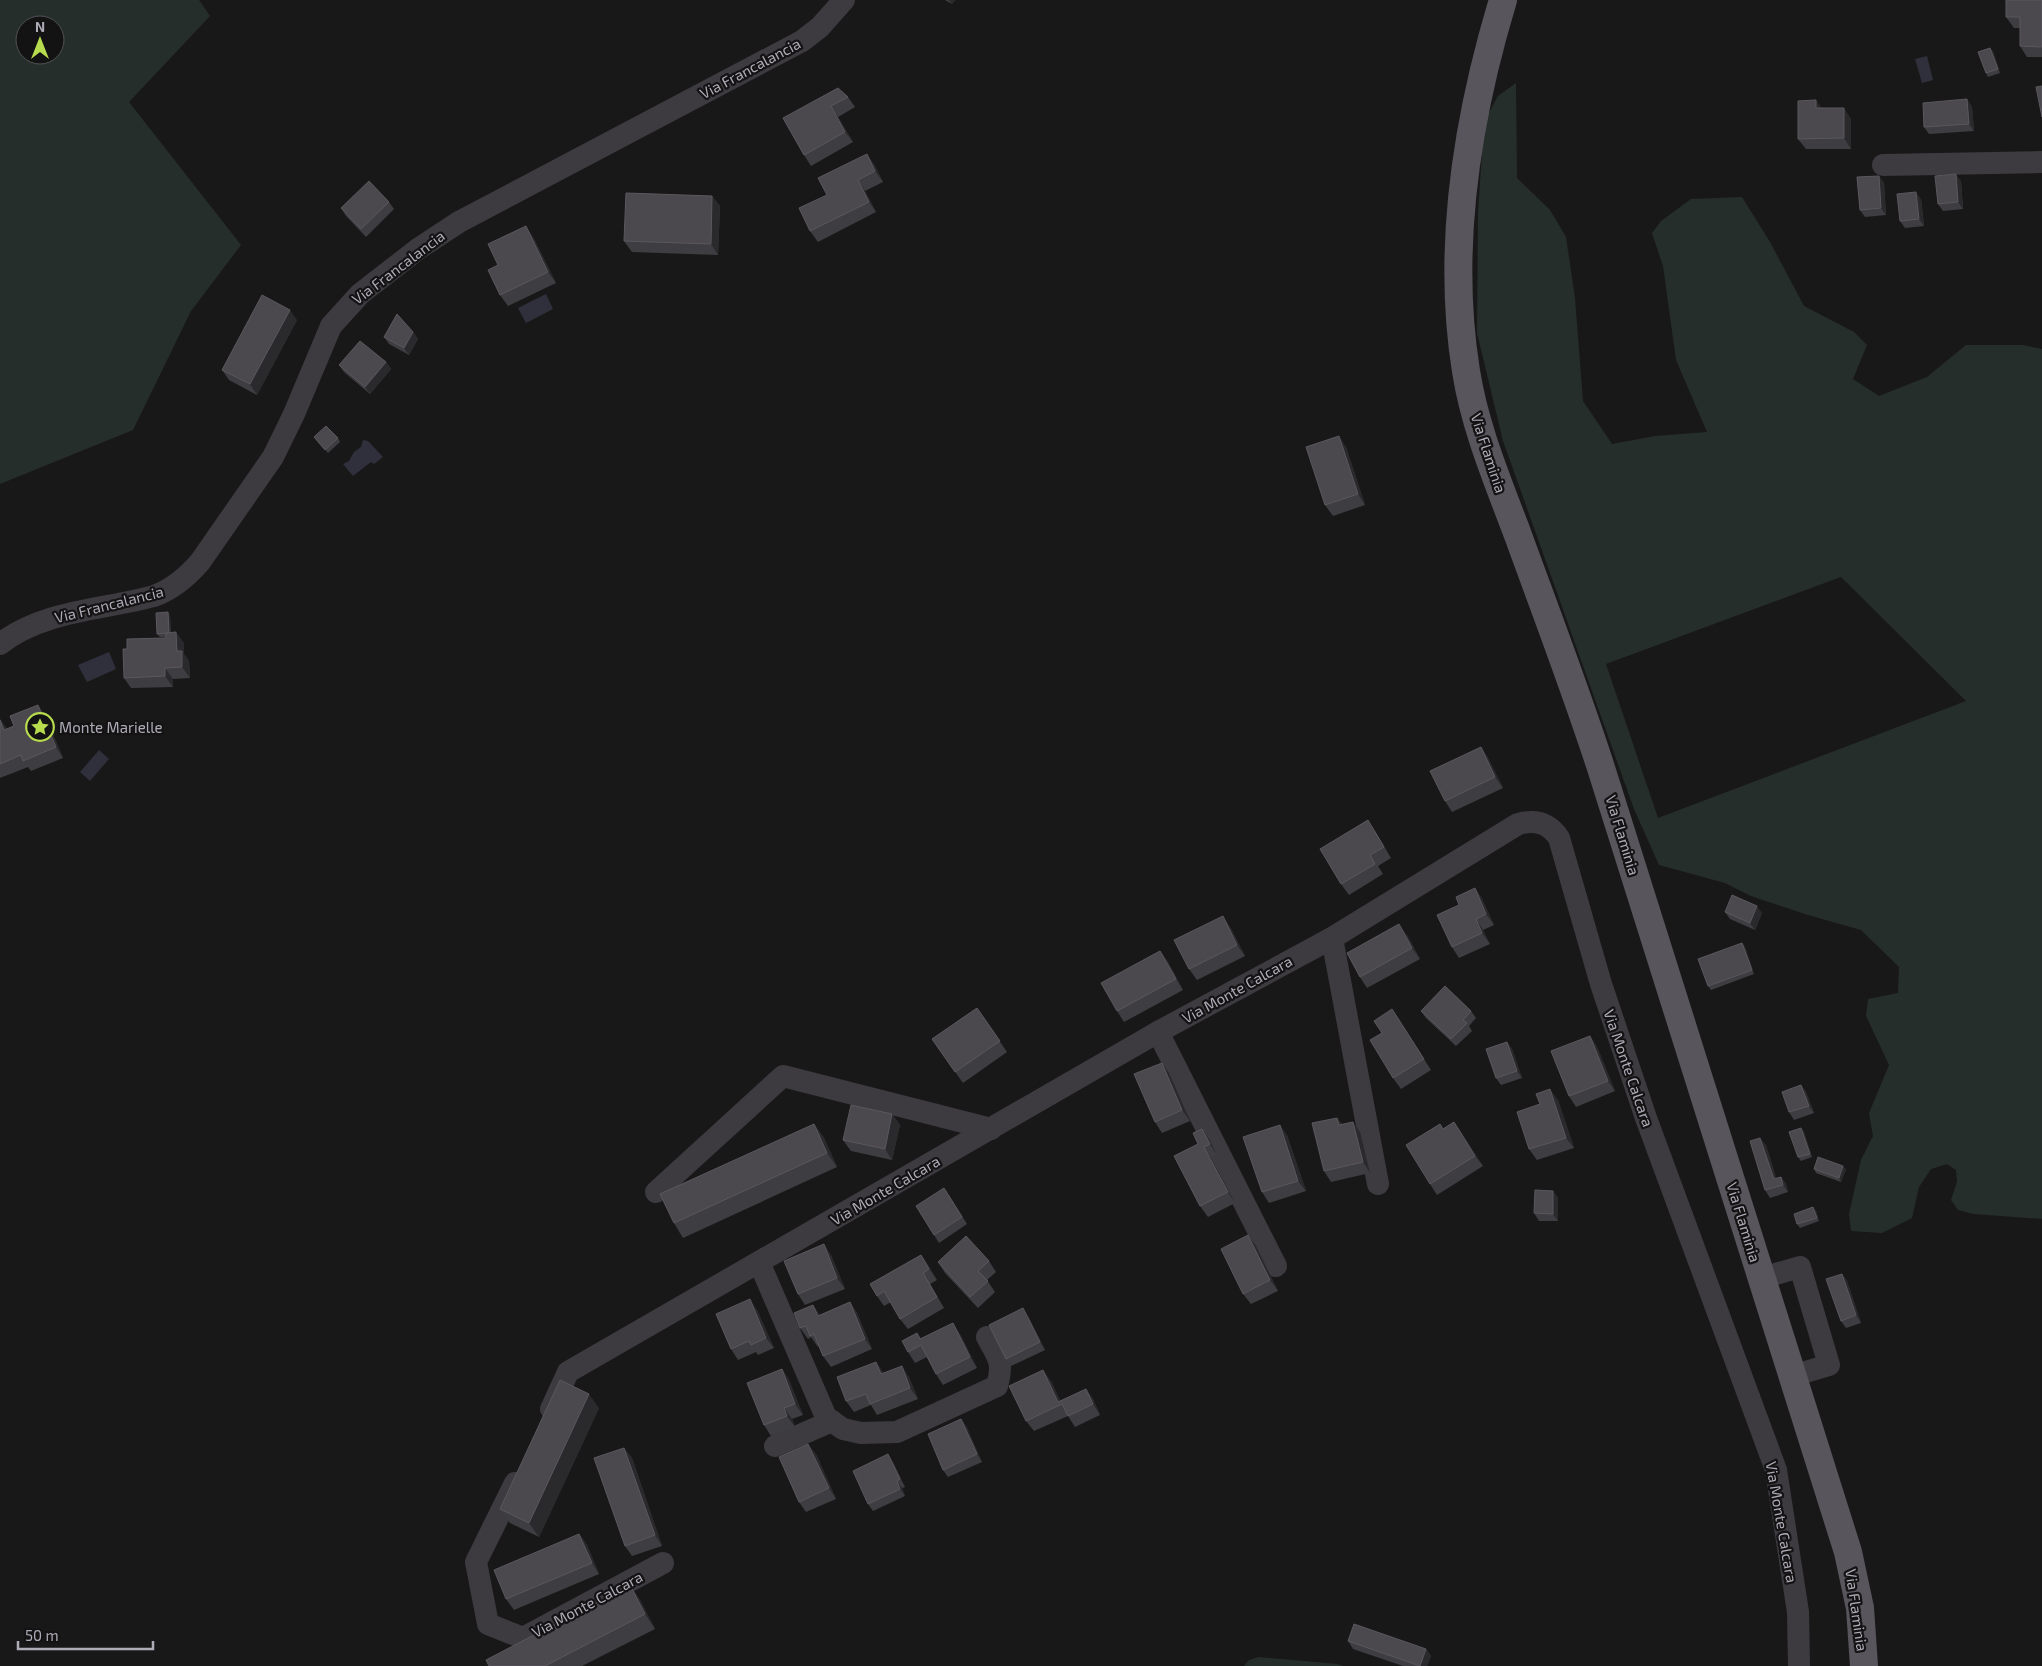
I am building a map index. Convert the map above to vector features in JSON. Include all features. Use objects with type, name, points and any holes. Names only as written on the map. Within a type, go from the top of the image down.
[{"type":"main road","name":"Via Flaminia","points":[[1503,0],[1472,120],[1460,228],[1458,301],[1471,397],[1489,457],[1599,760],[1851,1563],[1861,1614],[1864,1666]]},
{"type":"street","name":"Via Francalancia","points":[[0,644],[20,631],[52,619],[154,596],[168,590],[187,576],[200,562],[273,457],[294,414],[331,326],[349,304],[378,279],[418,249],[471,215],[802,41],[820,28],[844,0]]},
{"type":"street","points":[[1883,166],[2041,163]]},
{"type":"street","name":"Via Monte Calcara","points":[[543,1424],[568,1372],[1158,1032],[1332,938],[1518,824],[1532,821],[1542,823],[1551,828],[1559,838],[1601,984],[1646,1118],[1776,1470],[1798,1612],[1799,1666]]},
{"type":"street","points":[[1332,938],[1378,1184]]},
{"type":"street","points":[[1158,1032],[1276,1266]]},
{"type":"street","points":[[656,1192],[783,1076],[991,1128]]},
{"type":"street","points":[[759,1262],[826,1417],[843,1429],[861,1434],[897,1432],[997,1386],[1001,1370],[998,1358],[987,1337]]},
{"type":"street","points":[[1762,1278],[1800,1266],[1829,1365],[1792,1376]]},
{"type":"street","points":[[775,1446],[832,1421]]},
{"type":"street","name":"Via Monte Calcara","points":[[522,1467],[476,1562],[488,1624],[523,1638],[662,1563]]},
{"type":"shaded area","points":[[0,0],[199,0],[210,16],[129,102],[241,245],[191,311],[133,430],[0,484]]},
{"type":"shaded area","points":[[1927,56],[1933,80],[1922,83],[1915,59]]},
{"type":"shaded area","points":[[1516,83],[1517,178],[1550,210],[1566,237],[1575,298],[1583,401],[1612,444],[1655,436],[1707,432],[1676,360],[1663,266],[1652,233],[1661,221],[1691,199],[1742,197],[1770,242],[1804,306],[1854,332],[1867,345],[1853,379],[1879,396],[1927,377],[1966,345],[2023,345],[2042,349],[2042,1219],[1974,1214],[1958,1210],[1951,1200],[1957,1182],[1956,1170],[1947,1164],[1931,1169],[1919,1187],[1912,1218],[1882,1233],[1851,1231],[1849,1214],[1861,1160],[1873,1136],[1869,1113],[1889,1065],[1866,1016],[1868,999],[1898,993],[1899,967],[1861,930],[1751,896],[1725,883],[1659,865],[1634,809],[1503,441],[1477,333],[1478,213],[1484,122],[1498,96]],"holes":[[[1841,577],[1966,701],[1658,818],[1606,664]]]},
{"type":"shaded area","points":[[546,294],[553,309],[526,323],[518,308]]},
{"type":"shaded area","points":[[363,440],[368,441],[383,457],[374,464],[371,462],[353,476],[343,464],[349,461],[354,452],[361,447]]},
{"type":"shaded area","points":[[109,652],[116,669],[87,682],[78,665]]},
{"type":"shaded area","points":[[99,750],[109,759],[90,781],[80,772]]},
{"type":"shaded area","points":[[1259,1657],[1343,1666],[1244,1666],[1249,1660]]},
{"type":"building","points":[[2006,0],[2042,0],[2042,47],[2020,46],[2020,17],[2006,17]]},
{"type":"building","points":[[1990,48],[1998,69],[1986,73],[1978,52]]},
{"type":"building","points":[[2042,86],[2042,117],[2036,87]]},
{"type":"building","points":[[838,88],[848,97],[831,106],[845,132],[804,155],[783,118]]},
{"type":"building","points":[[1967,99],[1969,124],[1924,127],[1923,103]]},
{"type":"building","points":[[1816,100],[1816,108],[1844,108],[1844,138],[1798,139],[1798,101]]},
{"type":"building","points":[[867,154],[875,171],[858,180],[869,202],[810,231],[799,208],[827,195],[818,178]]},
{"type":"building","points":[[1956,174],[1958,202],[1938,204],[1935,176]]},
{"type":"building","points":[[1879,176],[1881,208],[1860,210],[1857,177]]},
{"type":"building","points":[[369,181],[389,202],[361,229],[341,208]]},
{"type":"building","points":[[1916,192],[1919,219],[1900,221],[1897,194]]},
{"type":"building","points":[[626,193],[712,196],[711,244],[624,241]]},
{"type":"building","points":[[526,226],[548,272],[500,295],[488,270],[498,265],[488,244]]},
{"type":"building","points":[[262,295],[290,310],[250,384],[222,370]]},
{"type":"building","points":[[397,314],[413,332],[404,348],[384,337]]},
{"type":"building","points":[[360,341],[386,362],[365,387],[339,365]]},
{"type":"building","points":[[326,426],[338,438],[325,450],[314,437]]},
{"type":"building","points":[[1339,436],[1358,494],[1325,505],[1306,447]]},
{"type":"building","points":[[168,612],[169,633],[157,634],[156,613]]},
{"type":"building","points":[[176,632],[177,651],[182,651],[182,667],[165,668],[165,676],[124,678],[123,649],[127,649],[127,639],[166,638],[166,633]]},
{"type":"building","points":[[38,705],[56,747],[23,761],[21,755],[0,764],[0,720],[4,730],[14,726],[10,716]]},
{"type":"building","points":[[1481,747],[1495,777],[1445,801],[1430,771]]},
{"type":"building","points":[[1368,820],[1384,847],[1370,855],[1375,864],[1341,884],[1320,849]]},
{"type":"building","points":[[1475,888],[1486,914],[1476,919],[1482,933],[1452,947],[1437,915],[1459,905],[1456,897]]},
{"type":"building","points":[[1732,895],[1757,906],[1750,923],[1725,912]]},
{"type":"building","points":[[1223,916],[1237,945],[1189,969],[1174,940]]},
{"type":"building","points":[[1399,924],[1412,948],[1360,977],[1347,953]]},
{"type":"building","points":[[1742,943],[1752,970],[1708,986],[1698,959]]},
{"type":"building","points":[[1160,951],[1176,979],[1117,1011],[1101,983]]},
{"type":"building","points":[[1445,986],[1471,1011],[1463,1020],[1467,1023],[1451,1039],[1421,1011]]},
{"type":"building","points":[[977,1008],[1000,1041],[955,1072],[932,1039]]},
{"type":"building","points":[[1392,1009],[1424,1059],[1393,1078],[1370,1040],[1382,1033],[1374,1021]]},
{"type":"building","points":[[1590,1036],[1608,1081],[1569,1096],[1551,1051]]},
{"type":"building","points":[[1507,1042],[1517,1071],[1496,1078],[1486,1049]]},
{"type":"building","points":[[1162,1063],[1182,1110],[1155,1122],[1134,1074]]},
{"type":"building","points":[[1801,1085],[1809,1106],[1789,1112],[1782,1092]]},
{"type":"building","points":[[1550,1089],[1566,1138],[1529,1149],[1517,1112],[1540,1104],[1536,1094]]},
{"type":"building","points":[[851,1105],[892,1114],[885,1149],[843,1140]]},
{"type":"building","points":[[1337,1118],[1339,1125],[1353,1122],[1363,1162],[1324,1171],[1312,1123]]},
{"type":"building","points":[[1454,1122],[1475,1156],[1430,1184],[1406,1145],[1440,1124],[1443,1129]]},
{"type":"building","points":[[814,1124],[827,1153],[674,1223],[660,1194]]},
{"type":"building","points":[[1280,1125],[1298,1181],[1262,1192],[1243,1137]]},
{"type":"building","points":[[1801,1128],[1810,1154],[1798,1157],[1789,1132]]},
{"type":"building","points":[[1202,1129],[1210,1144],[1204,1147],[1228,1192],[1200,1206],[1174,1156],[1198,1144],[1193,1133]]},
{"type":"building","points":[[1760,1138],[1774,1179],[1781,1177],[1783,1185],[1765,1190],[1750,1141]]},
{"type":"building","points":[[1818,1157],[1843,1166],[1839,1178],[1814,1169]]},
{"type":"building","points":[[944,1188],[962,1217],[934,1235],[916,1206]]},
{"type":"building","points":[[1535,1190],[1553,1191],[1553,1214],[1534,1213]]},
{"type":"building","points":[[1813,1207],[1817,1218],[1797,1224],[1794,1214]]},
{"type":"building","points":[[1248,1235],[1270,1280],[1243,1294],[1221,1249]]},
{"type":"building","points":[[966,1236],[989,1261],[978,1271],[988,1281],[970,1297],[938,1262]]},
{"type":"building","points":[[824,1244],[837,1278],[798,1294],[784,1261]]},
{"type":"building","points":[[921,1255],[929,1269],[923,1273],[937,1297],[900,1319],[884,1291],[877,1296],[870,1284]]},
{"type":"building","points":[[1842,1274],[1856,1315],[1841,1321],[1826,1279]]},
{"type":"building","points":[[750,1299],[766,1338],[751,1345],[749,1341],[731,1349],[716,1314]]},
{"type":"building","points":[[850,1302],[865,1339],[823,1356],[814,1334],[810,1336],[806,1326],[800,1328],[794,1313],[813,1305],[818,1316]]},
{"type":"building","points":[[1023,1308],[1040,1342],[1006,1359],[989,1325]]},
{"type":"building","points":[[953,1323],[970,1357],[936,1374],[921,1345],[908,1352],[902,1341],[917,1333],[920,1339]]},
{"type":"building","points":[[876,1362],[881,1374],[902,1366],[910,1388],[870,1404],[866,1394],[846,1401],[837,1377]]},
{"type":"building","points":[[782,1369],[795,1404],[784,1408],[787,1416],[764,1425],[747,1383]]},
{"type":"building","points":[[1043,1370],[1058,1402],[1086,1389],[1093,1404],[1068,1416],[1062,1404],[1026,1421],[1009,1386]]},
{"type":"building","points":[[560,1380],[589,1394],[529,1523],[500,1509]]},
{"type":"building","points":[[961,1419],[977,1454],[943,1470],[928,1434]]},
{"type":"building","points":[[808,1444],[829,1488],[799,1502],[779,1457]]},
{"type":"building","points":[[624,1448],[655,1535],[625,1546],[594,1458]]},
{"type":"building","points":[[888,1454],[900,1479],[897,1481],[900,1489],[868,1504],[853,1471]]},
{"type":"building","points":[[579,1534],[592,1563],[506,1599],[494,1570]]},
{"type":"building","points":[[630,1585],[645,1614],[545,1666],[489,1666],[486,1660]]},
{"type":"building","points":[[1354,1624],[1426,1649],[1420,1666],[1348,1641]]},
{"type":"place","name":"Monte Marielle","points":[[40,727]]}]
